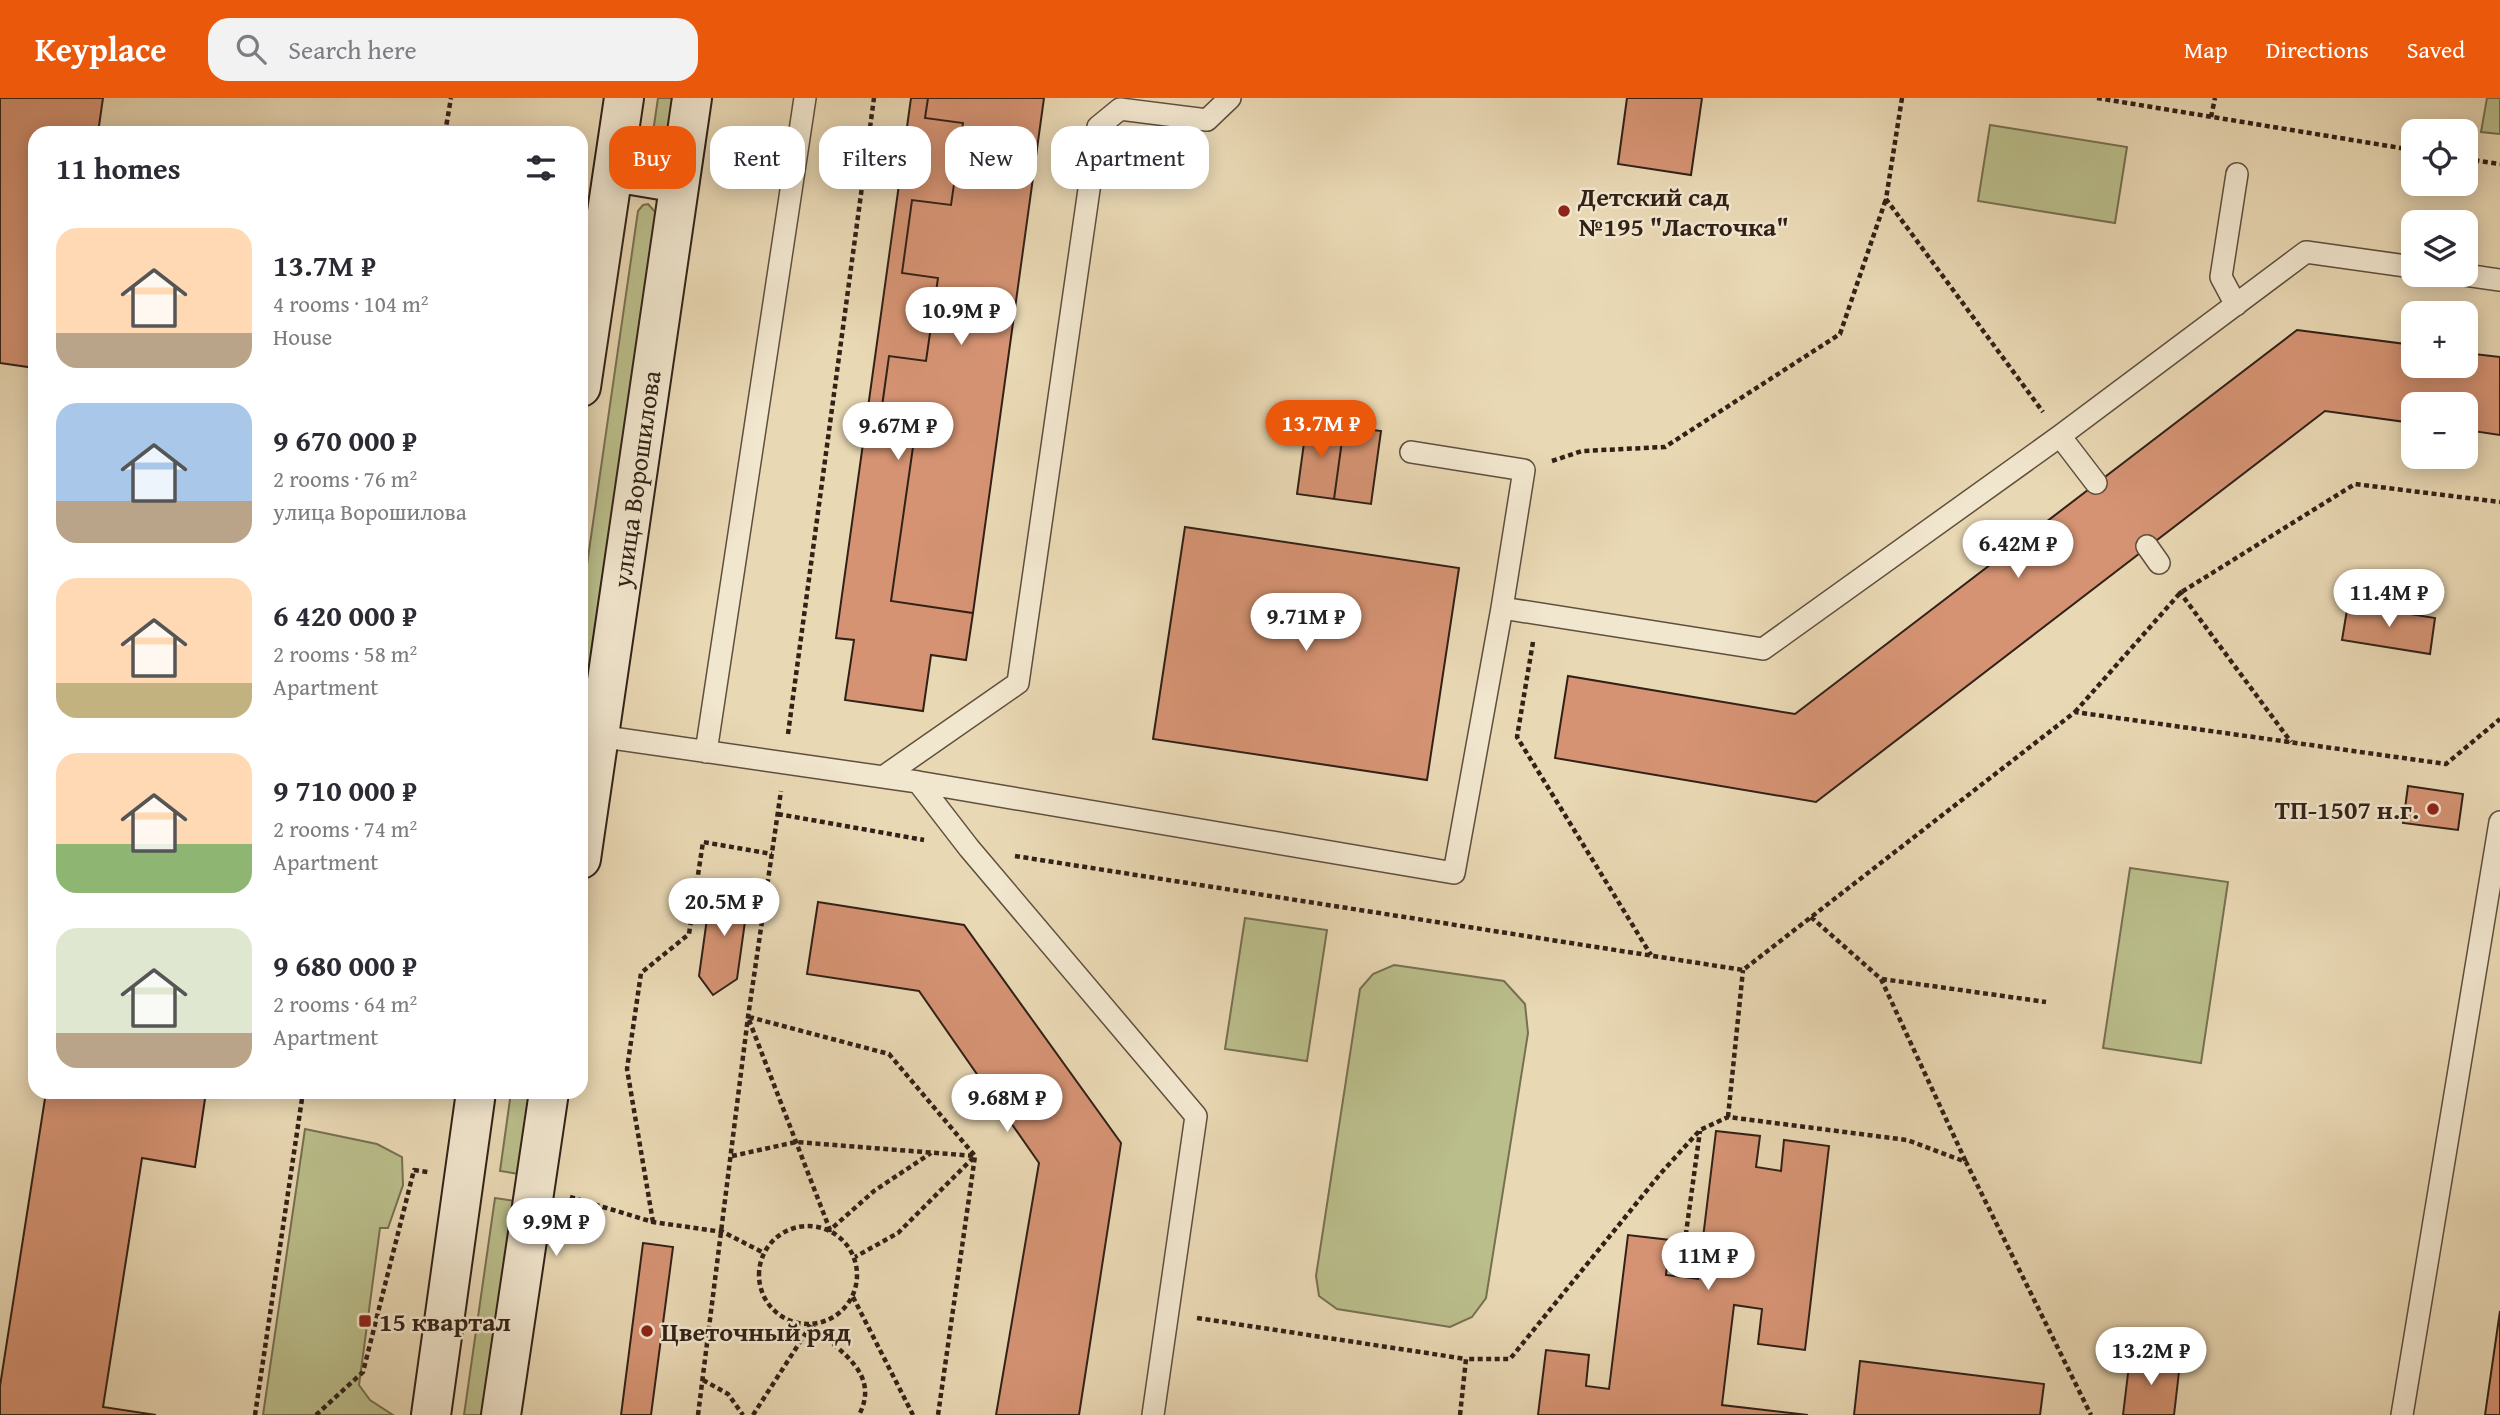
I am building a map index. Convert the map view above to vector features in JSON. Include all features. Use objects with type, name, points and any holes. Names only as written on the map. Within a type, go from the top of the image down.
[{"type":"main road","points":[[620,126],[624,98]]},
{"type":"main road","name":"улица Ворошилова","points":[[688,126],[692,98]]},
{"type":"main road","points":[[588,293],[592,240],[609,187]]},
{"type":"main road","name":"улица Ворошилова","points":[[588,808],[678,189]]},
{"type":"main road","points":[[431,1415],[476,1099]]},
{"type":"main road","points":[[501,1415],[548,1099]]},
{"type":"lane","points":[[706,751],[805,98]]},
{"type":"lane","points":[[883,777],[1018,683],[1098,127],[1120,109],[1207,120],[1230,98]]},
{"type":"lane","points":[[2235,305],[2221,277],[2237,174]]},
{"type":"lane","points":[[1502,608],[1763,649],[2060,436],[2306,252],[2401,265]]},
{"type":"lane","points":[[2478,277],[2500,280]]},
{"type":"lane","points":[[2060,436],[2096,483]]},
{"type":"lane","points":[[598,736],[918,782],[1454,873],[1524,470],[1411,452]]},
{"type":"lane","points":[[918,782],[969,848],[1196,1116],[1153,1415]]},
{"type":"lane","points":[[2402,1415],[2500,822]]},
{"type":"path","points":[[447,126],[451,98]]},
{"type":"path","points":[[698,1415],[748,1017],[778,814],[874,98]]},
{"type":"path","points":[[1524,470],[1582,450],[1665,447],[1840,334],[1886,199],[1902,98]]},
{"type":"path","points":[[2097,98],[2401,148]]},
{"type":"path","points":[[2211,117],[2215,98]]},
{"type":"path","points":[[2478,161],[2500,164]]},
{"type":"path","points":[[1886,199],[2060,436]]},
{"type":"path","points":[[1728,1117],[1743,970],[2075,712],[2180,593],[2355,484],[2500,502]]},
{"type":"path","points":[[2153,555],[2291,743]]},
{"type":"path","points":[[1537,614],[1517,737],[1651,956]]},
{"type":"path","points":[[2075,712],[2446,764],[2500,719]]},
{"type":"path","points":[[778,814],[969,848],[1743,970]]},
{"type":"path","points":[[653,1222],[627,1069],[641,973],[689,934],[703,842],[772,854]]},
{"type":"path","points":[[1811,917],[1881,979],[1966,1162],[2091,1415]]},
{"type":"path","points":[[1881,979],[2046,1002]]},
{"type":"path","points":[[748,1017],[830,1230],[855,1257],[858,1277],[853,1297],[836,1316],[811,1325],[752,1415]]},
{"type":"path","points":[[748,1017],[889,1054],[975,1156],[938,1415]]},
{"type":"path","points":[[255,1415],[302,1099]]},
{"type":"path","points":[[1167,1313],[1466,1359],[1510,1359],[1661,1172],[1700,1130],[1728,1117],[1907,1140],[1966,1162]]},
{"type":"path","points":[[1680,1277],[1700,1130]]},
{"type":"path","points":[[732,1156],[796,1142],[975,1156]]},
{"type":"path","points":[[830,1230],[874,1191],[932,1153]]},
{"type":"path","points":[[855,1257],[898,1233],[975,1156]]},
{"type":"path","points":[[316,1415],[363,1372],[414,1170]]},
{"type":"path","points":[[536,1187],[653,1222],[723,1232],[764,1253]]},
{"type":"path","points":[[830,1230],[805,1224],[780,1233],[764,1253],[759,1278],[767,1302],[786,1319],[811,1325],[862,1371],[866,1401],[859,1415]]},
{"type":"path","points":[[853,1297],[913,1415]]},
{"type":"path","points":[[1460,1415],[1466,1359]]},
{"type":"path","points":[[703,1380],[728,1394],[743,1415]]},
{"type":"green space","points":[[658,98],[677,98],[671,126],[654,126]]},
{"type":"green space","points":[[2487,98],[2500,98],[2500,134],[2481,132]]},
{"type":"green space","points":[[1990,125],[2127,147],[2115,223],[1978,201]]},
{"type":"green space","points":[[648,204],[657,214],[588,694],[588,557],[638,211]]},
{"type":"green space","points":[[2130,868],[2228,882],[2201,1063],[2103,1048]]},
{"type":"green space","points":[[1245,918],[1327,930],[1307,1061],[1225,1049]]},
{"type":"green space","points":[[1394,965],[1504,981],[1525,1004],[1528,1033],[1486,1298],[1472,1317],[1450,1327],[1337,1309],[1319,1296],[1316,1276],[1360,989],[1373,974]]},
{"type":"green space","points":[[510,1099],[530,1099],[519,1174],[500,1171]]},
{"type":"green space","points":[[305,1129],[377,1144],[402,1157],[403,1185],[388,1228],[380,1228],[359,1385],[370,1400],[393,1415],[263,1415]]},
{"type":"green space","points":[[495,1198],[515,1201],[485,1415],[464,1415]]},
{"type":"building","points":[[0,98],[103,98],[99,126],[28,126],[28,367],[0,363]]},
{"type":"building","points":[[911,98],[928,98],[925,118],[963,123],[963,126],[945,126],[945,189],[953,189],[951,205],[912,200],[902,273],[938,278],[926,361],[889,356],[879,428],[915,433],[891,601],[973,613],[966,660],[931,655],[923,711],[845,700],[854,640],[836,638],[898,189],[931,189],[931,126],[907,126]]},
{"type":"building","points":[[928,98],[1044,98],[1037,149],[1037,126],[963,126],[963,123],[925,118]]},
{"type":"building","points":[[1627,98],[1702,98],[1691,175],[1618,164]]},
{"type":"building","points":[[953,189],[1031,189],[973,613],[891,601],[915,433],[879,428],[889,356],[926,361],[938,278],[902,273],[912,200],[951,205]]},
{"type":"building","points":[[2297,330],[2401,343],[2401,378],[2478,378],[2478,354],[2500,357],[2500,435],[2478,432],[2478,392],[2401,392],[2401,421],[2325,411],[1816,802],[1555,758],[1568,676],[1795,714]]},
{"type":"building","points":[[1307,421],[1344,426],[1334,499],[1297,494]]},
{"type":"building","points":[[1344,426],[1381,431],[1371,504],[1334,499]]},
{"type":"building","points":[[1185,527],[1459,568],[1427,780],[1153,739]]},
{"type":"building","points":[[2348,604],[2435,618],[2430,654],[2342,640]]},
{"type":"building","name":"ТП-1507 н.г.","points":[[2408,786],[2463,794],[2458,830],[2403,823]]},
{"type":"building","points":[[733,880],[748,900],[737,979],[713,995],[699,976],[710,897]]},
{"type":"building","points":[[818,902],[964,925],[1121,1143],[1079,1415],[996,1415],[1039,1163],[919,991],[807,974]]},
{"type":"building","points":[[45,1099],[205,1099],[195,1167],[142,1158],[103,1407],[156,1415],[0,1415],[0,1386]]},
{"type":"building","points":[[1716,1131],[1760,1136],[1756,1167],[1781,1171],[1784,1140],[1829,1146],[1805,1350],[1758,1344],[1762,1309],[1734,1305],[1722,1405],[1808,1415],[1538,1415],[1546,1350],[1589,1355],[1586,1386],[1609,1389],[1628,1235],[1670,1240],[1666,1275],[1698,1279]]},
{"type":"building","name":"Цветочный ряд","points":[[643,1243],[673,1247],[651,1415],[621,1415]]},
{"type":"building","points":[[2500,1311],[2500,1415],[2485,1415]]},
{"type":"building","points":[[2130,1357],[2180,1363],[2174,1415],[2123,1415]]},
{"type":"building","points":[[1860,1361],[2044,1384],[2040,1415],[1854,1415]]},
{"type":"place","name":"Детский сад №195 \"Ласточка\"","points":[[1564,211]]},
{"type":"place","name":"ТП-1507 н.г.","points":[[2433,809]]},
{"type":"place","name":"15 квартал","points":[[365,1321]]},
{"type":"place","name":"Цветочный ряд","points":[[647,1331]]}]
